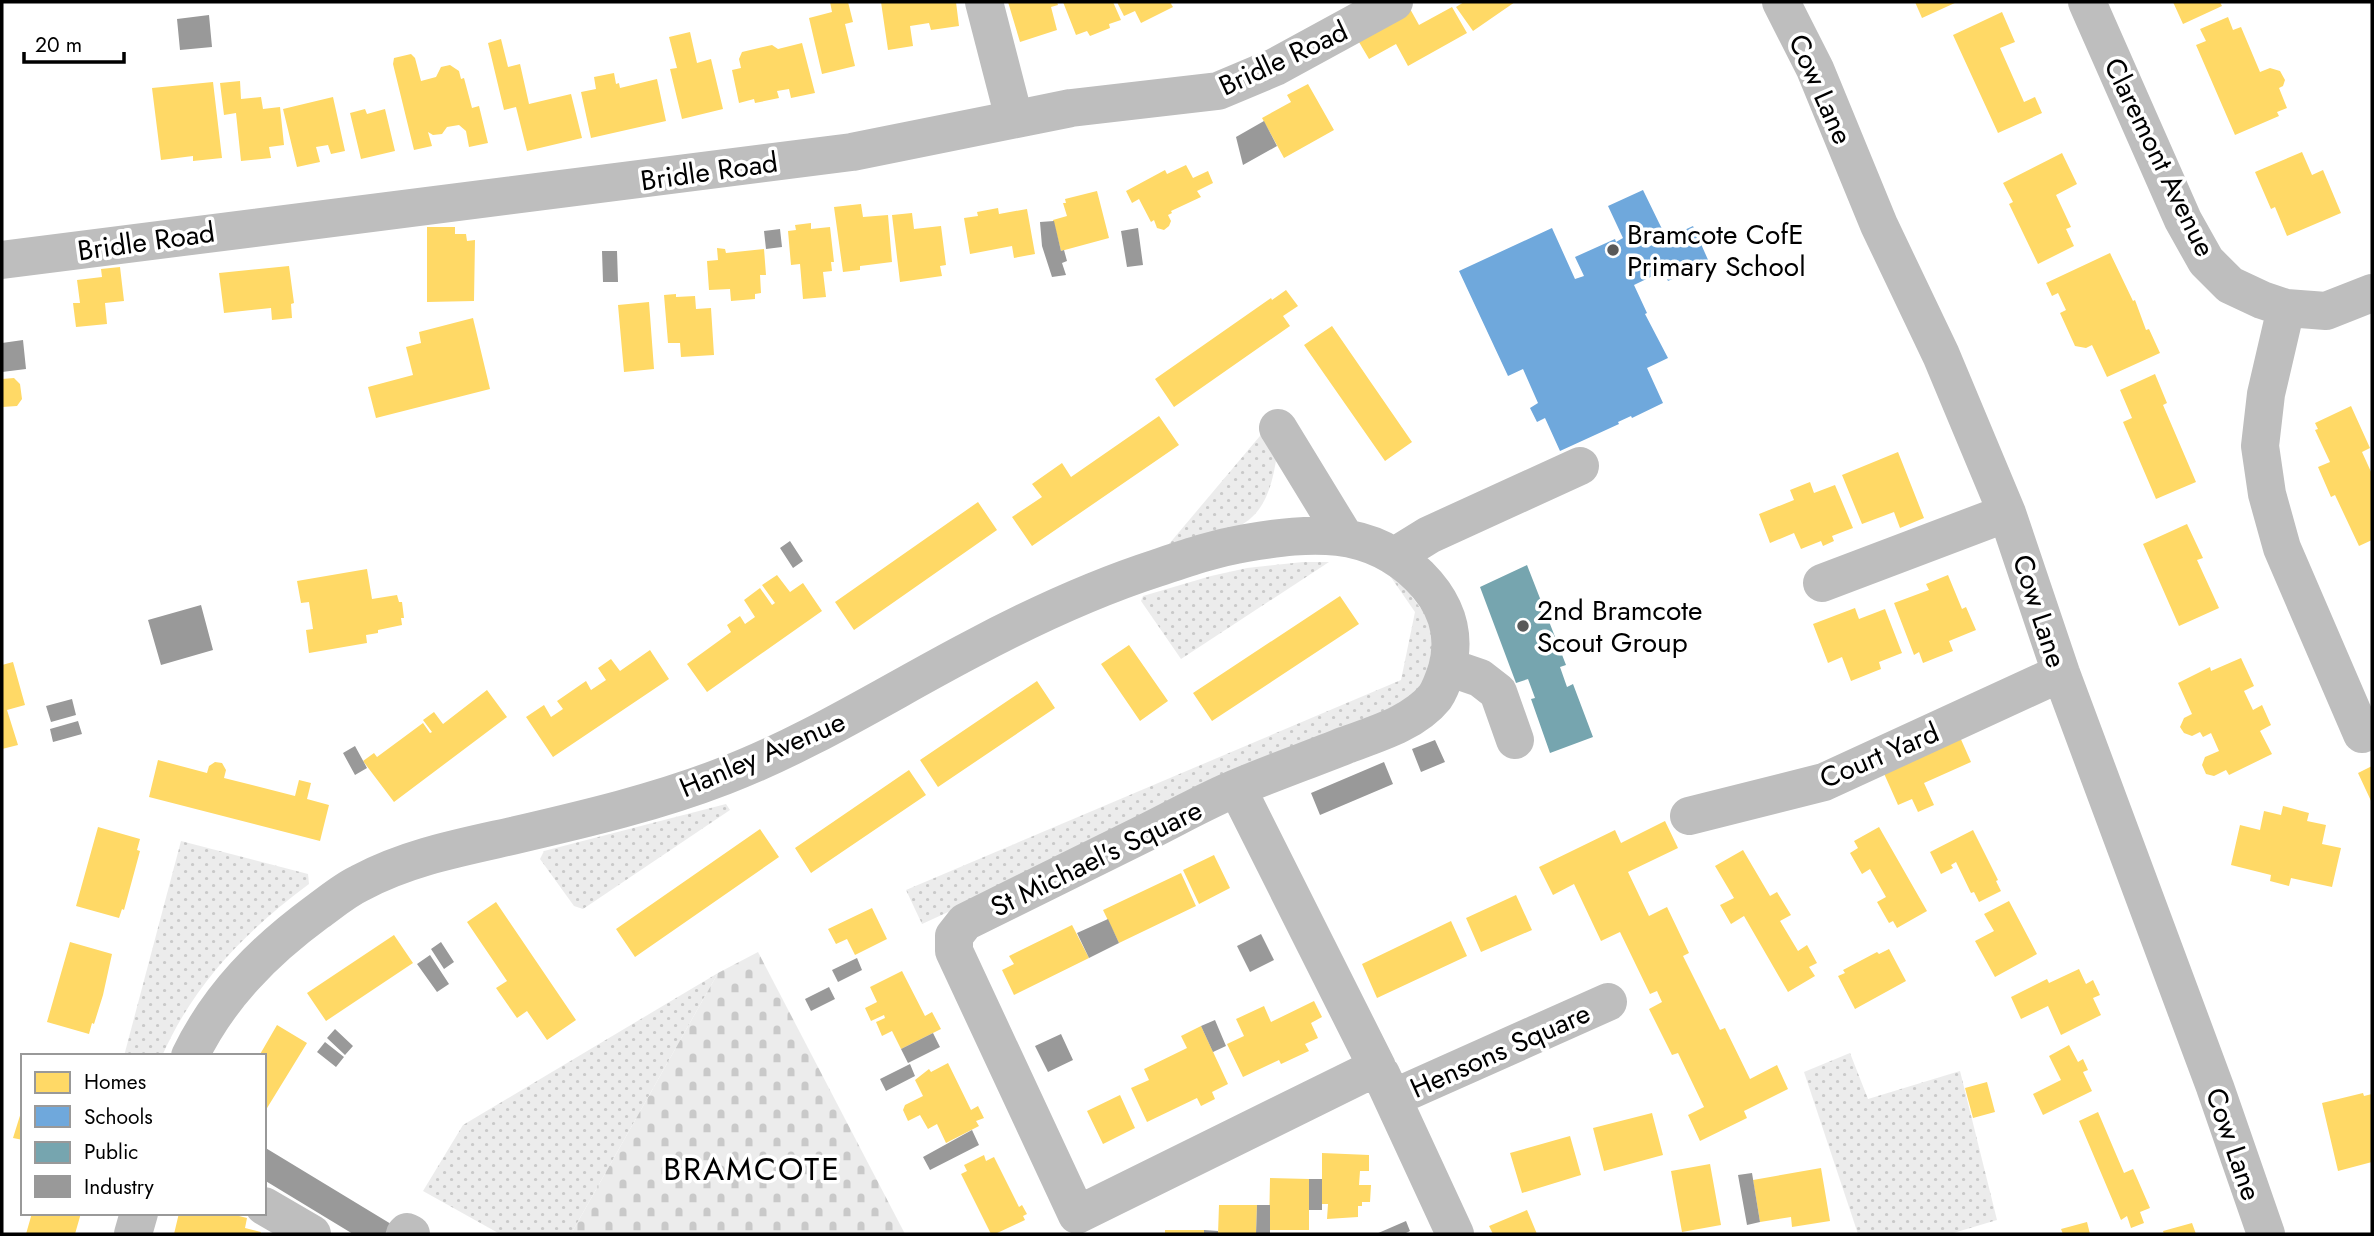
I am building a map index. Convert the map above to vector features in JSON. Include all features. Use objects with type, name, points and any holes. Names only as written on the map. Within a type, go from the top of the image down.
[{"type":"street","points":[[984,2],[1014,118]]},
{"type":"street","name":"Bridle Road","points":[[2,260],[838,154],[1071,108],[1219,91],[1275,68],[1394,2]]},
{"type":"street","name":"Cow Lane","points":[[1781,2],[1815,69],[1879,225],[1941,355],[2007,513],[2061,673],[2215,1087],[2266,1234]]},
{"type":"street","name":"Claremont Avenue","points":[[2087,2],[2183,220],[2206,261],[2230,285],[2286,308],[2326,311],[2372,293]]},
{"type":"street","points":[[2286,308],[2266,394],[2260,446],[2267,494],[2282,548],[2362,734]]},
{"type":"street","points":[[1278,428],[1344,536]]},
{"type":"street","points":[[1395,556],[1429,535],[1580,466]]},
{"type":"street","points":[[1822,583],[2007,513]]},
{"type":"street","name":"Hanley Avenue","points":[[191,1054],[212,1017],[235,985],[266,952],[289,932],[358,883],[403,864],[457,847],[602,813],[720,778],[783,751],[1040,614],[1118,581],[1216,549],[1246,543],[1344,536],[1382,548],[1395,556],[1426,583],[1446,613],[1452,645],[1448,667],[1436,695],[1404,721],[1237,788]]},
{"type":"street","points":[[1448,667],[1480,678],[1498,692],[1515,740]]},
{"type":"street","name":"Court Yard","points":[[1689,816],[1824,782],[2061,673]]},
{"type":"street","points":[[1237,788],[1385,1082],[1455,1234]]},
{"type":"street","name":"St Michael's Square","points":[[1237,788],[965,922],[954,936],[954,951],[1081,1225],[1385,1082]]},
{"type":"street","name":"Hensons Square","points":[[1385,1082],[1608,1002]]},
{"type":"street","points":[[266,1207],[312,1234]]},
{"type":"street","points":[[133,1234],[138,1215]]},
{"type":"street","points":[[405,1234],[411,1234]]},
{"type":"green space","points":[[1265,430],[1277,454],[1272,480],[1256,513],[1231,530],[1171,550],[1169,544]]},
{"type":"green space","points":[[1329,562],[1181,659],[1141,601],[1143,596],[1211,576],[1247,568]]},
{"type":"green space","points":[[1392,570],[1436,629],[1425,685],[1394,708],[922,924],[906,890],[1401,680],[1415,612],[1388,573]]},
{"type":"green space","points":[[726,804],[730,810],[583,909],[574,906],[540,859],[544,851]]},
{"type":"green space","points":[[181,841],[308,874],[309,884],[243,940],[206,982],[175,1029],[163,1054],[125,1054]]},
{"type":"green space","points":[[758,952],[905,1234],[571,1234],[718,973]]},
{"type":"green space","points":[[718,973],[571,1234],[500,1234],[423,1191],[463,1125]]},
{"type":"green space","points":[[1850,1053],[1868,1099],[1960,1071],[1997,1220],[1950,1234],[1858,1234],[1804,1072]]},
{"type":"building: Homes","points":[[830,2],[848,2],[853,22],[845,24],[855,66],[822,74],[809,18],[832,12]]},
{"type":"building: Homes","points":[[881,2],[956,2],[959,26],[931,30],[929,23],[910,26],[913,46],[888,50]]},
{"type":"building: Homes","points":[[1008,2],[1057,2],[1058,5],[1051,7],[1057,30],[1020,42]]},
{"type":"building: Homes","points":[[1063,2],[1113,2],[1121,20],[1090,36],[1087,31],[1076,35]]},
{"type":"building: Homes","points":[[1117,2],[1170,2],[1173,7],[1141,23],[1135,11],[1124,16]]},
{"type":"building: Homes","points":[[1464,2],[1515,2],[1473,31],[1456,7]]},
{"type":"building: Homes","points":[[1915,2],[1957,2],[1922,18]]},
{"type":"building: Homes","points":[[2173,2],[2220,2],[2222,6],[2183,24]]},
{"type":"building: Homes","points":[[1409,7],[1419,25],[1452,7],[1467,33],[1408,66],[1396,44],[1369,59],[1356,37]]},
{"type":"building: Homes","points":[[2002,12],[2015,42],[2000,48],[2024,102],[2035,97],[2042,113],[1998,133],[1953,35]]},
{"type":"building: Homes","points":[[2228,17],[2233,30],[2241,27],[2260,72],[2270,68],[2280,71],[2285,80],[2279,88],[2287,108],[2277,112],[2279,116],[2235,135],[2196,45],[2206,41],[2200,29]]},
{"type":"building: Homes","points":[[690,32],[697,63],[711,59],[723,109],[682,119],[670,69],[677,68],[669,37]]},
{"type":"building: Homes","points":[[501,39],[508,67],[520,64],[529,104],[571,94],[582,138],[527,151],[516,107],[504,110],[488,43]]},
{"type":"building: Homes","points":[[802,43],[815,93],[791,98],[789,89],[777,91],[779,98],[755,103],[754,99],[739,103],[732,70],[741,68],[739,59],[742,52],[772,45],[778,49]]},
{"type":"building: Homes","points":[[411,54],[415,58],[421,81],[436,77],[441,67],[450,65],[459,71],[461,79],[464,78],[472,108],[479,106],[488,143],[469,147],[466,131],[459,125],[447,127],[442,134],[433,135],[428,132],[432,146],[414,150],[393,64],[394,58]]},
{"type":"building: Homes","points":[[614,73],[616,84],[619,83],[620,88],[657,79],[666,121],[591,138],[581,92],[596,89],[594,77]]},
{"type":"building: Homes","points":[[240,81],[241,99],[261,97],[263,109],[280,107],[284,145],[269,147],[271,158],[241,161],[236,113],[224,115],[220,83]]},
{"type":"building: Homes","points":[[213,82],[222,158],[193,161],[193,156],[161,160],[152,88]]},
{"type":"building: Homes","points":[[1308,84],[1334,130],[1284,158],[1262,118],[1291,102],[1287,95]]},
{"type":"building: Homes","points":[[333,97],[345,151],[331,154],[328,145],[316,147],[320,162],[297,167],[283,109]]},
{"type":"building: Homes","points":[[365,109],[367,114],[385,109],[395,151],[361,159],[350,113]]},
{"type":"building: Homes","points":[[2302,152],[2312,175],[2323,170],[2341,213],[2287,236],[2275,207],[2271,209],[2255,172]]},
{"type":"building: Homes","points":[[2062,153],[2077,184],[2056,195],[2071,227],[2066,229],[2074,246],[2038,264],[2009,204],[2013,202],[2003,183]]},
{"type":"building: Homes","points":[[1186,165],[1193,178],[1208,171],[1213,183],[1197,191],[1201,197],[1171,211],[1168,215],[1171,221],[1169,226],[1164,230],[1157,228],[1139,199],[1132,203],[1126,191],[1165,170],[1167,174]]},
{"type":"building: Homes","points":[[1097,191],[1109,238],[1061,251],[1053,220],[1067,216],[1063,203],[1066,203],[1065,199]]},
{"type":"building: Homes","points":[[861,204],[863,217],[888,215],[892,262],[860,266],[860,270],[843,272],[834,207]]},
{"type":"building: Homes","points":[[998,208],[999,214],[1027,209],[1035,254],[1014,258],[1012,246],[970,254],[964,218]]},
{"type":"building: Homes","points":[[912,213],[914,229],[941,226],[946,265],[940,266],[942,276],[900,282],[892,215]]},
{"type":"building: Homes","points":[[811,223],[811,229],[830,227],[834,262],[831,262],[832,271],[823,272],[826,297],[803,299],[800,264],[791,265],[788,231],[796,230],[795,225]]},
{"type":"building: Homes","points":[[427,227],[455,227],[455,234],[466,234],[467,241],[475,240],[474,301],[427,302]]},
{"type":"building: Homes","points":[[717,248],[725,249],[726,253],[764,249],[766,275],[760,275],[761,293],[755,294],[755,299],[731,301],[730,289],[709,290],[707,261],[718,260]]},
{"type":"building: Homes","points":[[2110,253],[2133,301],[2135,300],[2146,330],[2149,329],[2160,353],[2107,377],[2092,345],[2086,348],[2075,346],[2060,313],[2066,310],[2058,293],[2052,296],[2046,283]]},
{"type":"building: Homes","points":[[289,266],[294,303],[291,304],[292,318],[272,320],[271,308],[224,313],[219,273]]},
{"type":"building: Homes","points":[[120,267],[124,301],[105,303],[107,324],[76,327],[73,303],[80,303],[77,280],[102,277],[101,269]]},
{"type":"building: Homes","points":[[1286,290],[1298,306],[1283,316],[1290,326],[1174,407],[1155,379]]},
{"type":"building: Homes","points":[[676,294],[676,297],[695,296],[696,309],[711,308],[714,355],[681,357],[680,343],[668,343],[664,295]]},
{"type":"building: Homes","points":[[649,302],[654,369],[624,372],[618,305]]},
{"type":"building: Homes","points":[[473,318],[490,389],[376,418],[368,387],[413,375],[406,347],[421,343],[419,332]]},
{"type":"building: Homes","points":[[1332,326],[1412,442],[1385,461],[1304,345]]},
{"type":"building: Homes","points":[[2155,374],[2167,403],[2163,405],[2196,482],[2156,499],[2123,422],[2132,418],[2120,390]]},
{"type":"building: Homes","points":[[14,378],[20,384],[22,399],[17,406],[2,407],[2,379]]},
{"type":"building: Homes","points":[[2351,406],[2370,448],[2362,452],[2372,474],[2372,540],[2359,546],[2335,495],[2331,497],[2318,467],[2330,462],[2315,430],[2318,429],[2315,423]]},
{"type":"building: Homes","points":[[1159,416],[1179,445],[1032,546],[1012,517],[1042,497],[1032,484],[1062,463],[1071,477]]},
{"type":"building: Homes","points":[[1898,452],[1924,518],[1900,528],[1894,512],[1862,524],[1842,475]]},
{"type":"building: Homes","points":[[1810,482],[1814,493],[1835,485],[1853,528],[1832,536],[1834,541],[1823,546],[1821,541],[1801,549],[1794,533],[1770,543],[1759,514],[1794,500],[1790,490]]},
{"type":"building: Homes","points":[[978,502],[997,530],[854,630],[835,602]]},
{"type":"building: Homes","points":[[2187,524],[2203,558],[2197,560],[2219,608],[2179,626],[2143,544]]},
{"type":"building: Homes","points":[[367,569],[372,599],[397,595],[399,602],[402,602],[402,625],[366,635],[367,643],[309,653],[306,630],[313,629],[309,602],[301,603],[297,581]]},
{"type":"building: Homes","points":[[777,575],[790,592],[803,583],[822,611],[707,692],[687,664],[731,632],[727,625],[740,616],[745,624],[755,617],[744,600],[760,588],[772,605],[775,603],[762,585]]},
{"type":"building: Homes","points":[[1948,575],[1962,609],[1966,607],[1976,630],[1949,641],[1953,651],[1923,663],[1919,652],[1914,655],[1894,603],[1929,590],[1926,584]]},
{"type":"building: Homes","points":[[1340,596],[1359,624],[1212,721],[1193,693]]},
{"type":"building: Homes","points":[[1855,608],[1859,619],[1885,609],[1902,653],[1879,662],[1881,669],[1851,681],[1842,657],[1828,663],[1813,624]]},
{"type":"building: Homes","points":[[1129,645],[1168,701],[1140,721],[1101,664]]},
{"type":"building: Homes","points":[[650,650],[669,679],[553,757],[526,717],[544,705],[551,717],[563,709],[557,701],[586,681],[591,690],[606,680],[598,668],[611,659],[620,671]]},
{"type":"building: Homes","points":[[2241,658],[2254,686],[2244,691],[2253,710],[2262,705],[2271,725],[2260,731],[2272,754],[2229,775],[2226,770],[2214,776],[2206,774],[2202,765],[2205,757],[2219,751],[2211,733],[2203,737],[2200,732],[2192,736],[2184,733],[2180,727],[2184,718],[2192,714],[2178,683],[2210,667],[2211,671]]},
{"type":"building: Homes","points":[[13,662],[25,705],[7,710],[18,745],[2,749],[2,665]]},
{"type":"building: Homes","points":[[1037,681],[1055,708],[938,787],[920,760]]},
{"type":"building: Homes","points":[[487,690],[507,717],[394,802],[363,761],[374,753],[377,757],[423,723],[430,733],[432,732],[423,720],[434,712],[443,724]]},
{"type":"building: Homes","points":[[1959,735],[1971,762],[1924,783],[1934,805],[1918,812],[1912,799],[1898,805],[1882,769]]},
{"type":"building: Homes","points":[[158,760],[207,773],[209,766],[215,762],[222,763],[226,770],[224,778],[295,796],[299,780],[311,783],[307,799],[329,805],[320,841],[149,797]]},
{"type":"building: Homes","points":[[2372,766],[2372,803],[2358,773]]},
{"type":"building: Homes","points":[[909,770],[926,795],[811,873],[795,848]]},
{"type":"building: Homes","points":[[2283,806],[2309,813],[2307,821],[2326,825],[2322,844],[2341,848],[2332,887],[2291,878],[2289,886],[2270,881],[2271,875],[2231,865],[2240,825],[2260,830],[2264,811],[2281,815]]},
{"type":"building: Homes","points":[[1665,821],[1678,848],[1628,872],[1649,916],[1667,907],[1689,953],[1683,956],[1720,1030],[1725,1028],[1750,1079],[1777,1065],[1788,1089],[1744,1111],[1747,1118],[1700,1141],[1688,1115],[1704,1107],[1678,1053],[1672,1055],[1649,1009],[1662,1002],[1657,991],[1650,994],[1620,932],[1601,941],[1574,884],[1553,895],[1539,867],[1615,830],[1621,843]]},
{"type":"building: Homes","points":[[98,827],[140,839],[137,850],[140,851],[124,910],[122,909],[119,918],[76,906]]},
{"type":"building: Homes","points":[[1879,827],[1927,911],[1897,928],[1893,921],[1889,923],[1877,902],[1886,897],[1870,869],[1862,874],[1850,853],[1858,848],[1854,841]]},
{"type":"building: Homes","points":[[760,829],[779,857],[635,957],[616,929]]},
{"type":"building: Homes","points":[[1973,830],[2001,891],[1979,902],[1974,892],[1971,893],[1956,862],[1951,865],[1953,868],[1941,874],[1930,852]]},
{"type":"building: Homes","points":[[1743,850],[1770,896],[1777,892],[1791,915],[1780,921],[1798,951],[1807,945],[1817,963],[1809,967],[1815,976],[1788,992],[1744,916],[1731,924],[1720,905],[1734,898],[1715,866]]},
{"type":"building: Homes","points":[[1214,855],[1230,888],[1199,904],[1183,870]]},
{"type":"building: Homes","points":[[1181,873],[1196,906],[1119,943],[1103,910]]},
{"type":"building: Homes","points":[[1516,895],[1532,930],[1481,952],[1466,918]]},
{"type":"building: Homes","points":[[2009,901],[2037,954],[1995,977],[1975,941],[1994,931],[1984,914]]},
{"type":"building: Homes","points":[[496,902],[576,1020],[547,1040],[527,1011],[517,1018],[496,988],[507,981],[467,922]]},
{"type":"building: Homes","points":[[872,908],[887,939],[855,955],[847,939],[836,944],[828,929]]},
{"type":"building: Homes","points":[[1451,921],[1467,956],[1377,998],[1362,964]]},
{"type":"building: Homes","points":[[1072,925],[1089,958],[1014,995],[1002,970],[1014,964],[1009,956]]},
{"type":"building: Homes","points":[[394,935],[413,963],[326,1021],[307,993]]},
{"type":"building: Homes","points":[[70,942],[112,954],[103,995],[89,1034],[47,1022]]},
{"type":"building: Homes","points":[[1889,949],[1906,981],[1855,1009],[1838,976],[1845,973],[1843,970],[1877,952],[1879,954]]},
{"type":"building: Homes","points":[[2079,969],[2086,984],[2093,980],[2100,995],[2093,998],[2101,1015],[2061,1035],[2048,1006],[2021,1019],[2011,997],[2047,979],[2049,983]]},
{"type":"building: Homes","points":[[902,971],[925,1016],[932,1012],[941,1029],[901,1049],[892,1031],[882,1036],[876,1022],[885,1018],[884,1015],[871,1021],[865,1008],[877,1002],[870,987]]},
{"type":"building: Homes","points":[[1314,1001],[1322,1017],[1311,1023],[1318,1038],[1305,1044],[1309,1051],[1281,1064],[1279,1060],[1243,1077],[1227,1044],[1244,1036],[1236,1019],[1264,1006],[1271,1022]]},
{"type":"building: Homes","points":[[277,1025],[307,1043],[266,1110],[266,1054],[260,1054]]},
{"type":"building: Homes","points":[[1201,1026],[1228,1084],[1212,1092],[1215,1099],[1201,1106],[1197,1098],[1147,1122],[1131,1088],[1149,1080],[1144,1069],[1187,1048],[1181,1036]]},
{"type":"building: Homes","points":[[2069,1045],[2078,1062],[2083,1059],[2088,1070],[2083,1072],[2092,1091],[2043,1115],[2033,1094],[2061,1080],[2049,1056]]},
{"type":"building: Homes","points":[[948,1063],[971,1110],[978,1106],[984,1118],[976,1121],[979,1126],[946,1143],[937,1124],[928,1129],[920,1115],[908,1121],[903,1110],[905,1105],[923,1096],[915,1080],[929,1069],[931,1072]]},
{"type":"building: Homes","points":[[1987,1082],[1995,1112],[1973,1118],[1965,1088]]},
{"type":"building: Homes","points":[[2363,1093],[2364,1096],[2372,1094],[2372,1162],[2338,1171],[2322,1103]]},
{"type":"building: Homes","points":[[1120,1095],[1135,1128],[1103,1144],[1087,1111]]},
{"type":"building: Homes","points":[[21,1112],[21,1140],[13,1138]]},
{"type":"building: Homes","points":[[2098,1112],[2124,1173],[2133,1169],[2150,1208],[2140,1212],[2144,1223],[2131,1228],[2127,1216],[2121,1220],[2079,1121]]},
{"type":"building: Homes","points":[[1652,1113],[1663,1155],[1604,1171],[1593,1128]]},
{"type":"building: Homes","points":[[1570,1136],[1581,1175],[1522,1193],[1510,1153]]},
{"type":"building: Homes","points":[[1322,1153],[1369,1155],[1369,1171],[1360,1171],[1359,1185],[1371,1185],[1370,1202],[1362,1202],[1362,1206],[1358,1206],[1358,1217],[1327,1219],[1328,1204],[1322,1204]]},
{"type":"building: Homes","points":[[984,1155],[986,1161],[994,1157],[1019,1207],[1022,1205],[1027,1214],[1023,1216],[1025,1220],[995,1234],[991,1234],[961,1174],[967,1171],[964,1165]]},
{"type":"building: Homes","points":[[1710,1164],[1721,1225],[1682,1232],[1671,1171]]},
{"type":"building: Homes","points":[[1821,1168],[1830,1221],[1792,1227],[1791,1217],[1760,1222],[1753,1180]]},
{"type":"building: Homes","points":[[1270,1178],[1309,1179],[1309,1230],[1269,1230]]},
{"type":"building: Homes","points":[[1219,1205],[1257,1205],[1256,1234],[1218,1234]]},
{"type":"building: Homes","points":[[1527,1210],[1537,1234],[1493,1234],[1489,1226]]},
{"type":"building: Homes","points":[[31,1215],[80,1215],[75,1234],[26,1234]]},
{"type":"building: Homes","points":[[179,1215],[235,1215],[247,1218],[245,1228],[261,1232],[260,1234],[174,1234]]},
{"type":"building: Homes","points":[[2087,1222],[2090,1234],[2063,1234],[2061,1229]]},
{"type":"building: Homes","points":[[2192,1223],[2196,1234],[2164,1234],[2163,1231]]},
{"type":"building: Homes","points":[[1165,1230],[1204,1230],[1204,1234],[1165,1234]]},
{"type":"building: Schools","points":[[1643,190],[1662,229],[1646,237],[1650,246],[1693,226],[1709,262],[1668,281],[1663,271],[1634,285],[1647,313],[1645,314],[1668,358],[1647,368],[1663,403],[1560,451],[1545,418],[1537,422],[1530,408],[1538,403],[1523,369],[1508,376],[1459,271],[1552,228],[1575,279],[1584,276],[1575,257],[1623,238],[1608,206]]},
{"type":"building: Public","name":"2nd Bramcote Scout Group","points":[[1527,565],[1566,665],[1560,667],[1567,687],[1573,684],[1593,737],[1550,753],[1531,699],[1535,698],[1528,679],[1516,683],[1480,587]]},
{"type":"building: Industry","points":[[209,15],[212,47],[180,50],[177,19]]},
{"type":"building: Industry","points":[[1264,121],[1277,146],[1243,165],[1236,137]]},
{"type":"building: Industry","points":[[1054,221],[1061,251],[1064,250],[1067,261],[1062,263],[1066,275],[1052,277],[1042,246],[1040,222]]},
{"type":"building: Industry","points":[[1138,228],[1143,265],[1127,267],[1121,231]]},
{"type":"building: Industry","points":[[780,229],[782,247],[766,249],[764,231]]},
{"type":"building: Industry","points":[[602,251],[617,251],[618,282],[603,282]]},
{"type":"building: Industry","points":[[23,340],[26,369],[2,372],[2,343]]},
{"type":"building: Industry","points":[[790,541],[803,561],[793,568],[780,548]]},
{"type":"building: Industry","points":[[201,605],[213,650],[161,665],[148,620]]},
{"type":"building: Industry","points":[[72,699],[76,715],[51,722],[46,706]]},
{"type":"building: Industry","points":[[78,721],[82,734],[53,742],[50,729]]},
{"type":"building: Industry","points":[[1435,740],[1445,762],[1421,772],[1412,749]]},
{"type":"building: Industry","points":[[355,746],[367,768],[355,775],[343,753]]},
{"type":"building: Industry","points":[[1384,762],[1393,784],[1320,815],[1311,793]]},
{"type":"building: Industry","points":[[1108,919],[1119,943],[1089,958],[1077,933]]},
{"type":"building: Industry","points":[[1261,934],[1274,960],[1250,972],[1237,946]]},
{"type":"building: Industry","points":[[441,942],[454,962],[444,969],[431,949]]},
{"type":"building: Industry","points":[[430,955],[449,984],[437,992],[417,964]]},
{"type":"building: Industry","points":[[857,958],[862,970],[838,982],[832,970]]},
{"type":"building: Industry","points":[[829,987],[835,999],[811,1011],[805,999]]},
{"type":"building: Industry","points":[[1215,1020],[1226,1046],[1213,1052],[1201,1026]]},
{"type":"building: Industry","points":[[335,1029],[353,1046],[345,1055],[327,1038]]},
{"type":"building: Industry","points":[[933,1033],[940,1047],[908,1063],[901,1049]]},
{"type":"building: Industry","points":[[1061,1034],[1073,1060],[1048,1072],[1035,1046]]},
{"type":"building: Industry","points":[[325,1042],[344,1057],[336,1067],[317,1052]]},
{"type":"building: Industry","points":[[910,1064],[915,1076],[886,1091],[880,1079]]},
{"type":"building: Industry","points":[[972,1130],[979,1145],[930,1170],[923,1157]]},
{"type":"building: Industry","points":[[266,1148],[391,1224],[385,1234],[353,1234],[266,1181]]},
{"type":"building: Industry","points":[[1752,1173],[1760,1222],[1747,1225],[1738,1175]]},
{"type":"building: Industry","points":[[1309,1179],[1322,1179],[1322,1210],[1309,1210]]},
{"type":"building: Industry","points":[[1257,1205],[1270,1205],[1270,1234],[1256,1234]]},
{"type":"building: Industry","points":[[1406,1221],[1410,1231],[1404,1234],[1376,1234]]},
{"type":"building: Industry","points":[[1204,1230],[1218,1231],[1218,1234],[1204,1234]]},
{"type":"place","name":"Bramcote CofE Primary School","points":[[1613,250]]},
{"type":"place","name":"2nd Bramcote Scout Group","points":[[1523,626]]},
{"type":"district","name":"BRAMCOTE","points":[[752,1169]]}]
